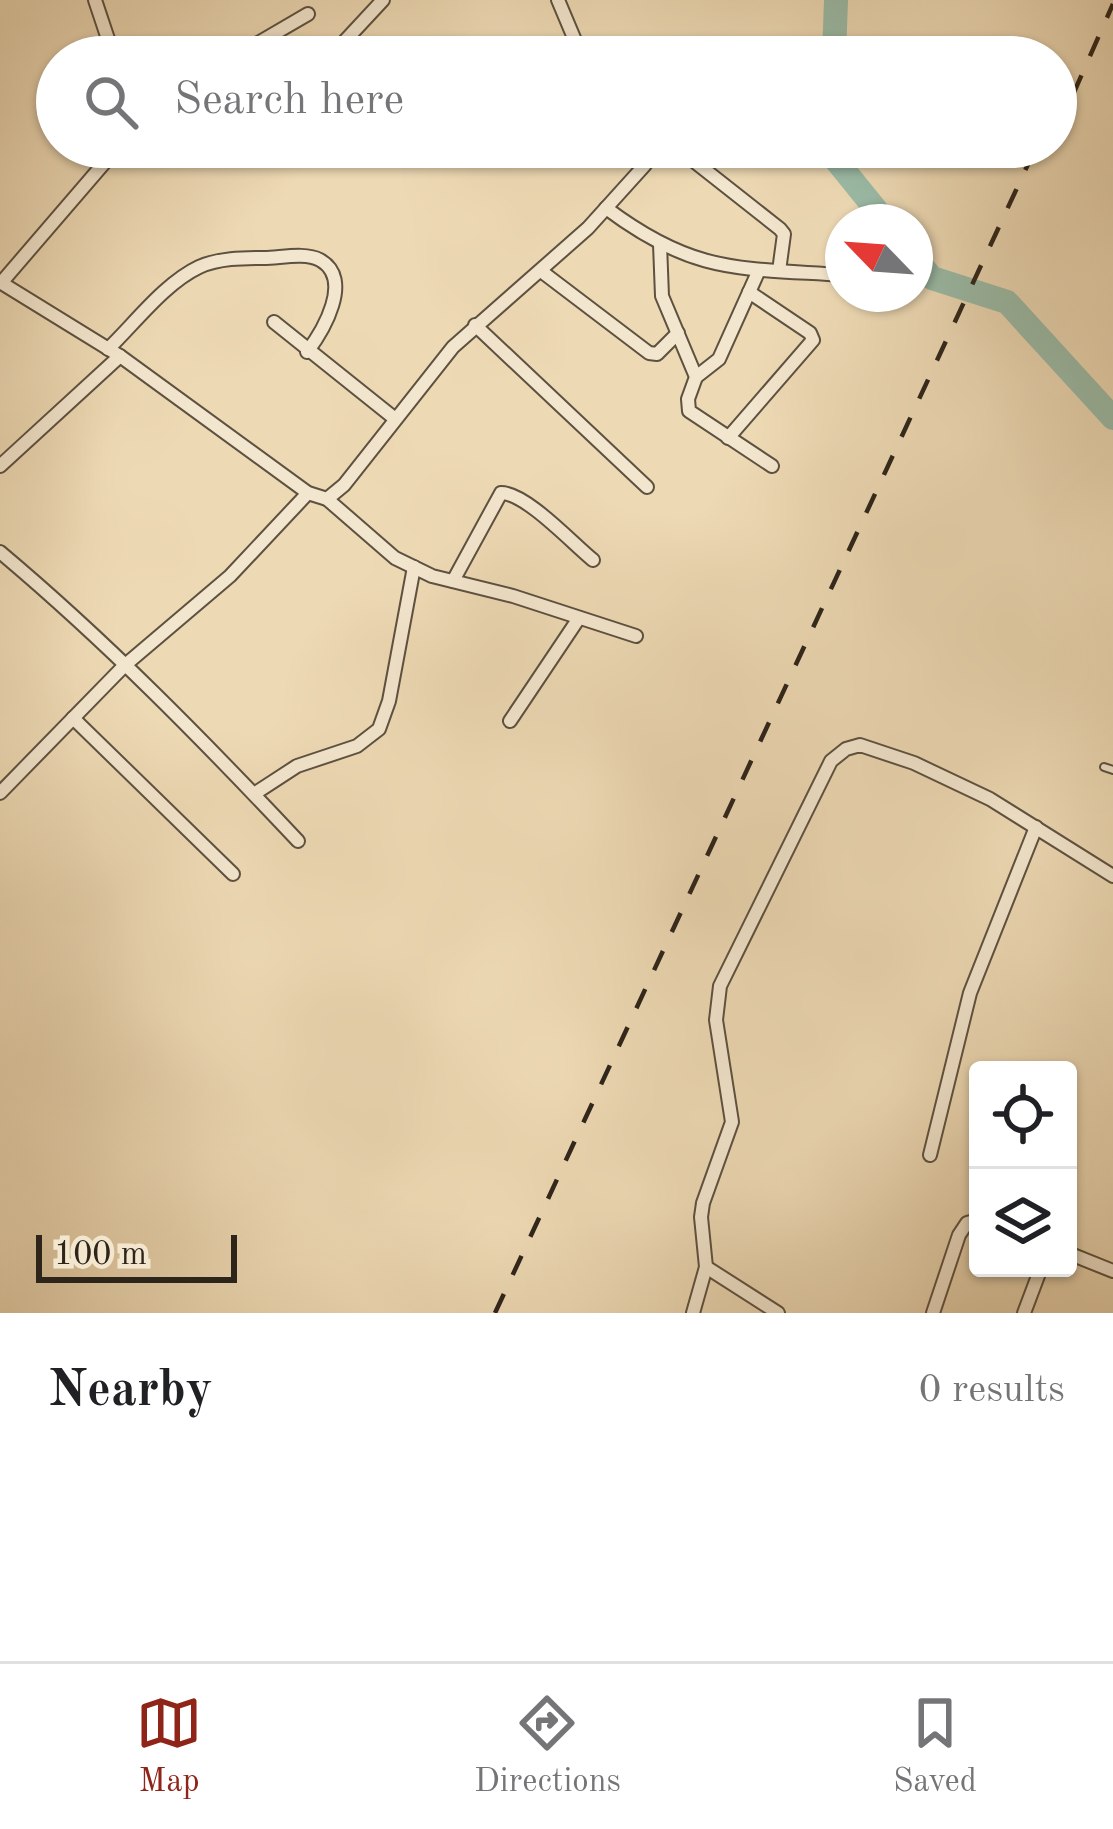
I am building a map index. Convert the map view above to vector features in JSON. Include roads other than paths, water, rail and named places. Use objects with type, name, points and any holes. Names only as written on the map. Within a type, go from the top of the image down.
[{"type":"street","points":[[95,0],[107,36]]},
{"type":"street","points":[[350,36],[383,0]]},
{"type":"street","points":[[558,0],[573,36]]},
{"type":"street","points":[[270,36],[308,14]]},
{"type":"street","points":[[100,168],[1,283],[114,353],[308,493],[327,500],[395,558],[453,581],[636,636]]},
{"type":"street","points":[[327,500],[475,325],[541,271],[640,168]]},
{"type":"street","points":[[703,168],[784,234],[778,271]]},
{"type":"street","points":[[606,208],[660,244],[705,262],[825,273]]},
{"type":"street","points":[[660,244],[662,296],[696,377]]},
{"type":"street","points":[[0,466],[197,268],[232,259],[309,257],[322,261],[330,270],[333,306],[307,352]]},
{"type":"street","points":[[759,270],[718,359],[696,377],[688,399],[689,411],[772,466]]},
{"type":"street","points":[[541,271],[649,353],[657,354],[678,333]]},
{"type":"street","points":[[728,439],[813,340],[810,333],[749,292]]},
{"type":"street","points":[[274,322],[394,418]]},
{"type":"street","points":[[475,325],[647,487]]},
{"type":"street","points":[[453,581],[502,493],[511,492],[526,502],[593,560]]},
{"type":"street","points":[[0,793],[124,666],[230,576],[308,493]]},
{"type":"street","points":[[0,552],[124,666],[298,841]]},
{"type":"street","points":[[254,794],[297,766],[357,746],[379,729],[389,700],[414,567]]},
{"type":"street","points":[[510,721],[579,617]]},
{"type":"street","points":[[73,718],[232,874]]},
{"type":"street","points":[[693,1313],[706,1267],[701,1217],[732,1122],[716,1020],[720,986],[831,761],[860,745],[882,751],[990,799],[1113,876]]},
{"type":"street","points":[[930,1155],[970,993],[1036,827]]},
{"type":"street","points":[[933,1313],[959,1235],[969,1222]]},
{"type":"street","points":[[1077,1256],[1113,1270]]},
{"type":"street","points":[[706,1267],[778,1313]]},
{"type":"street","points":[[1024,1313],[1038,1277]]},
{"type":"lane","points":[[1104,767],[1113,770]]},
{"type":"waterway","points":[[835,36],[836,0]]},
{"type":"waterway","points":[[842,168],[871,204]]},
{"type":"waterway","points":[[933,278],[1007,302],[1113,418]]},
{"type":"railway","points":[[1077,85],[1113,4]]},
{"type":"railway","points":[[495,1313],[1026,168]]}]
